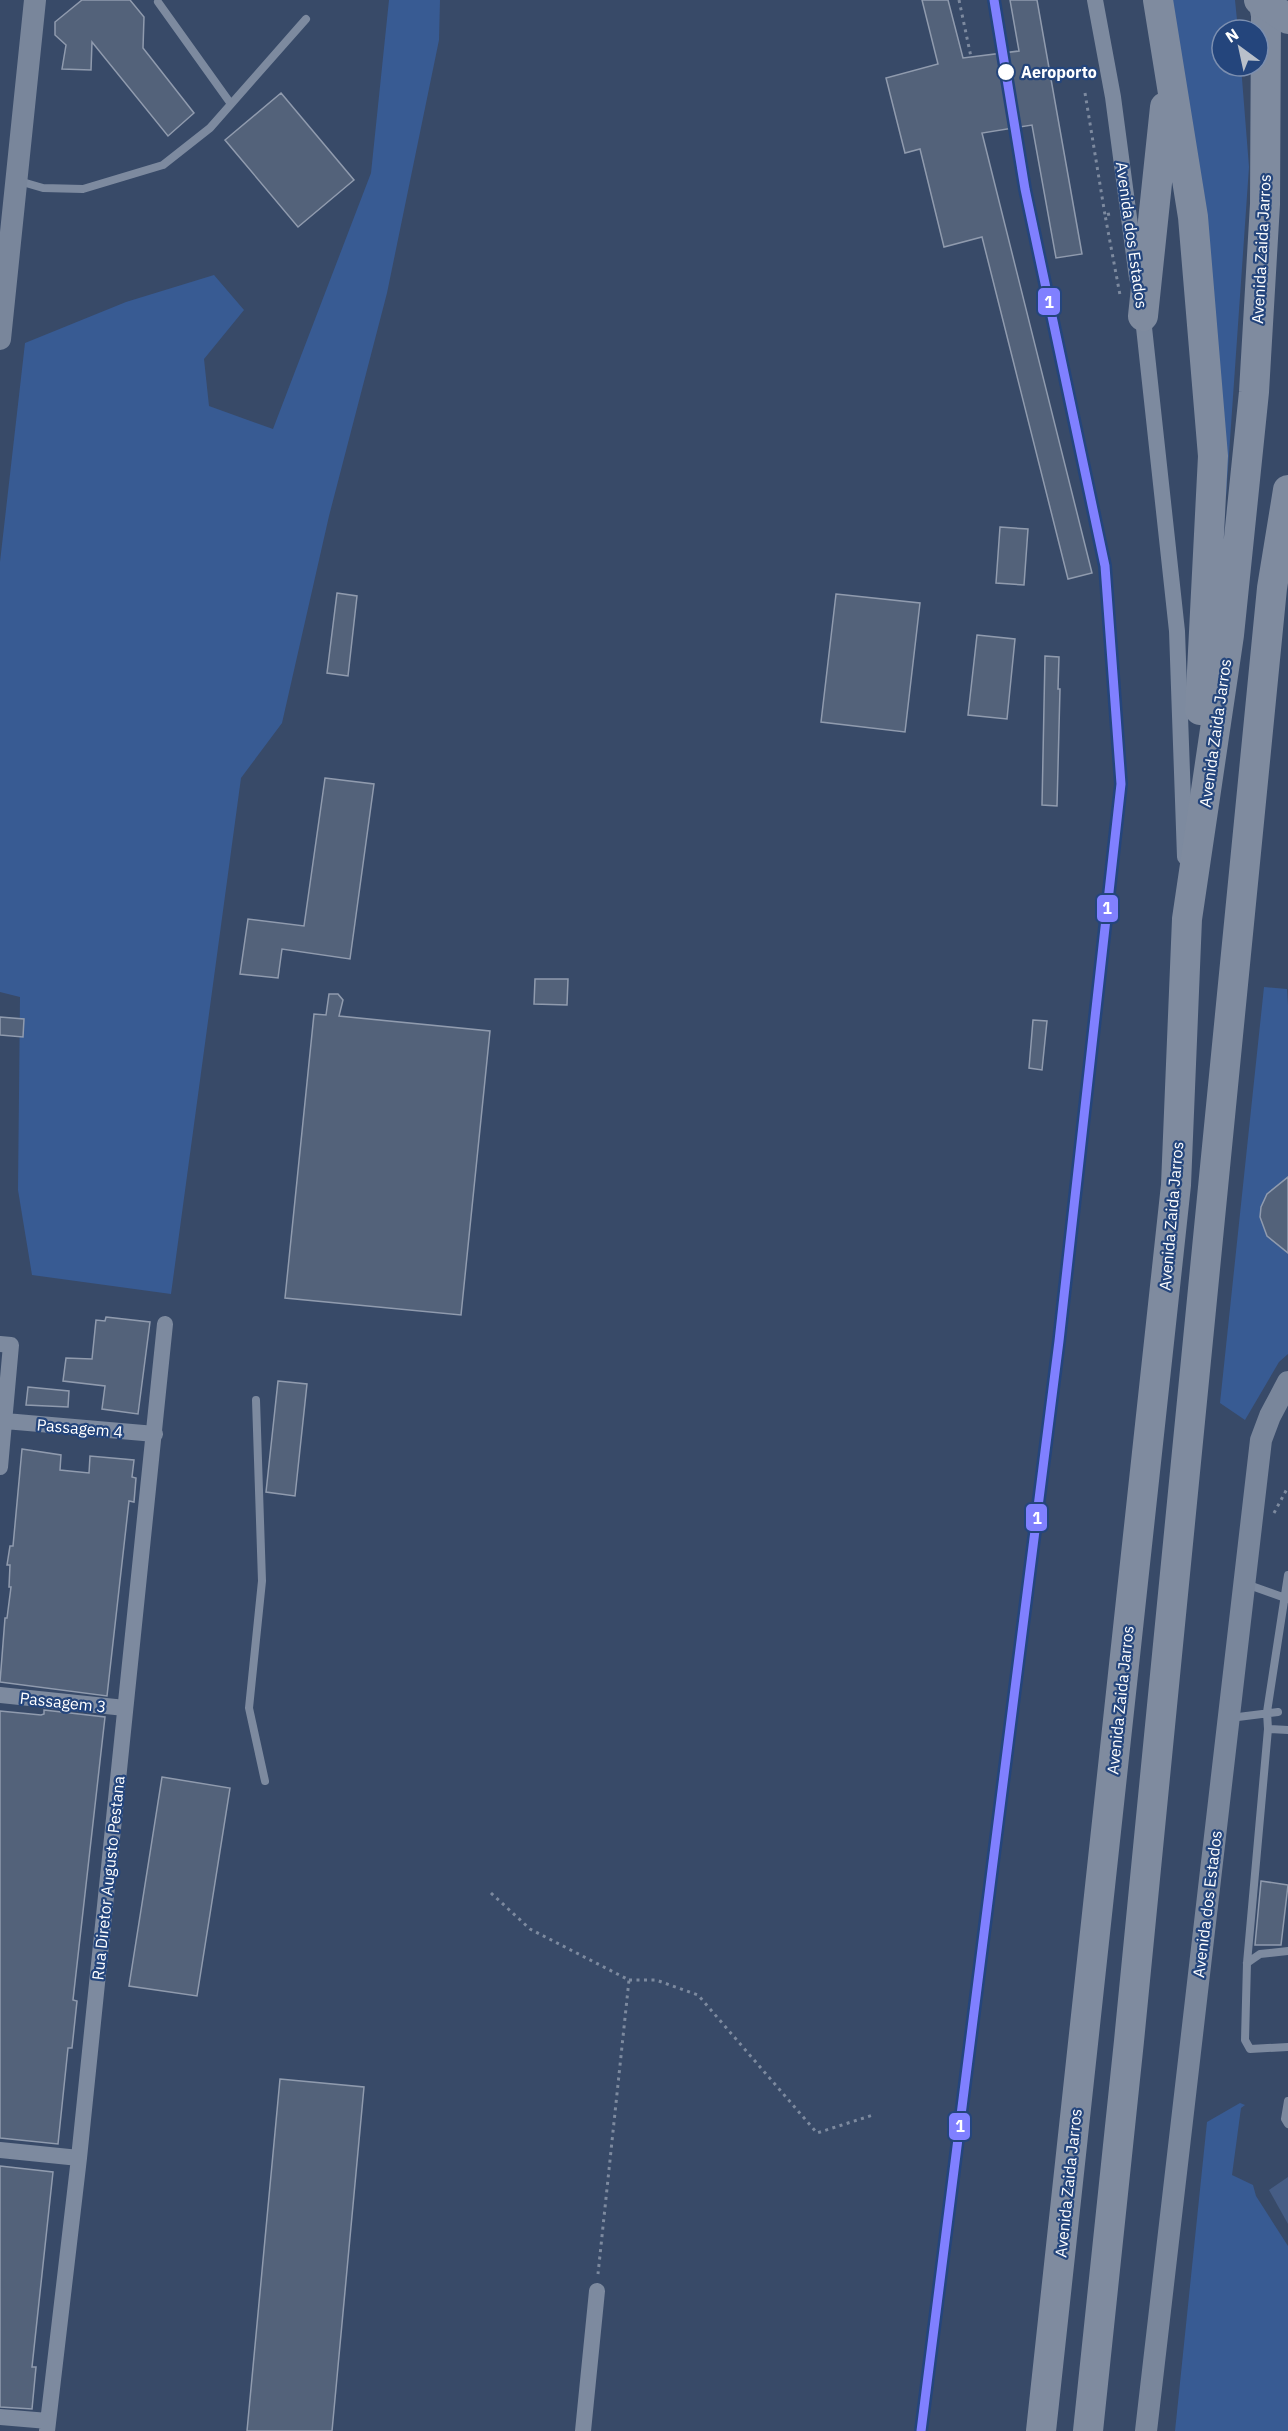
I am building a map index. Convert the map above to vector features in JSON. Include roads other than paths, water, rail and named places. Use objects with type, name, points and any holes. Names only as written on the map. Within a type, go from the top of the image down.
[{"type":"highway","points":[[1158,0],[1193,217],[1213,456],[1205,633],[1187,919]]},
{"type":"highway","points":[[1261,0],[1288,19]]},
{"type":"highway","name":"Avenida Zaida Jarros","points":[[1041,2431],[1176,1185],[1187,919],[1229,635],[1254,392],[1265,204],[1266,15],[1261,0]]},
{"type":"highway","points":[[1143,316],[1169,68]]},
{"type":"highway","points":[[1088,2431],[1130,2029],[1272,588],[1288,490]]},
{"type":"highway","points":[[1264,686],[1288,600]]},
{"type":"street","points":[[0,339],[35,0]]},
{"type":"street","name":"Avenida dos Estados","points":[[1095,0],[1113,97],[1143,316],[1177,631],[1187,919]]},
{"type":"street","name":"Rua Diretor Augusto Pestana","points":[[47,2426],[79,2158],[165,1324]]},
{"type":"street","points":[[0,1344],[11,1345],[0,1467]]},
{"type":"street","name":"Avenida dos Estados","points":[[1146,2431],[1262,1440],[1270,1416],[1288,1382]]},
{"type":"street","name":"Passagem 4","points":[[5,1421],[155,1434]]},
{"type":"street","name":"Passagem 3","points":[[0,1695],[125,1708]]},
{"type":"street","points":[[0,2150],[79,2158]]},
{"type":"street","points":[[583,2431],[597,2291]]},
{"type":"street","points":[[0,2417],[47,2426]]},
{"type":"lane","points":[[158,2],[231,104]]},
{"type":"lane","points":[[17,180],[42,188],[83,189],[163,165],[210,128],[306,19]]},
{"type":"lane","points":[[256,1401],[262,1581],[249,1708],[265,1781]]},
{"type":"lane","points":[[1288,1575],[1287,1599],[1267,1712],[1268,1729],[1247,1963],[1245,2040],[1250,2049],[1288,2047]]},
{"type":"lane","points":[[1245,1584],[1287,1599]]},
{"type":"lane","points":[[1228,1718],[1278,1712]]},
{"type":"lane","points":[[1268,1729],[1288,1730]]},
{"type":"lane","points":[[1247,1963],[1260,1954],[1288,1951]]},
{"type":"lane","points":[[1288,2101],[1285,2119],[1288,2124]]},
{"type":"place","name":"Aeroporto","points":[[1006,72]]}]
